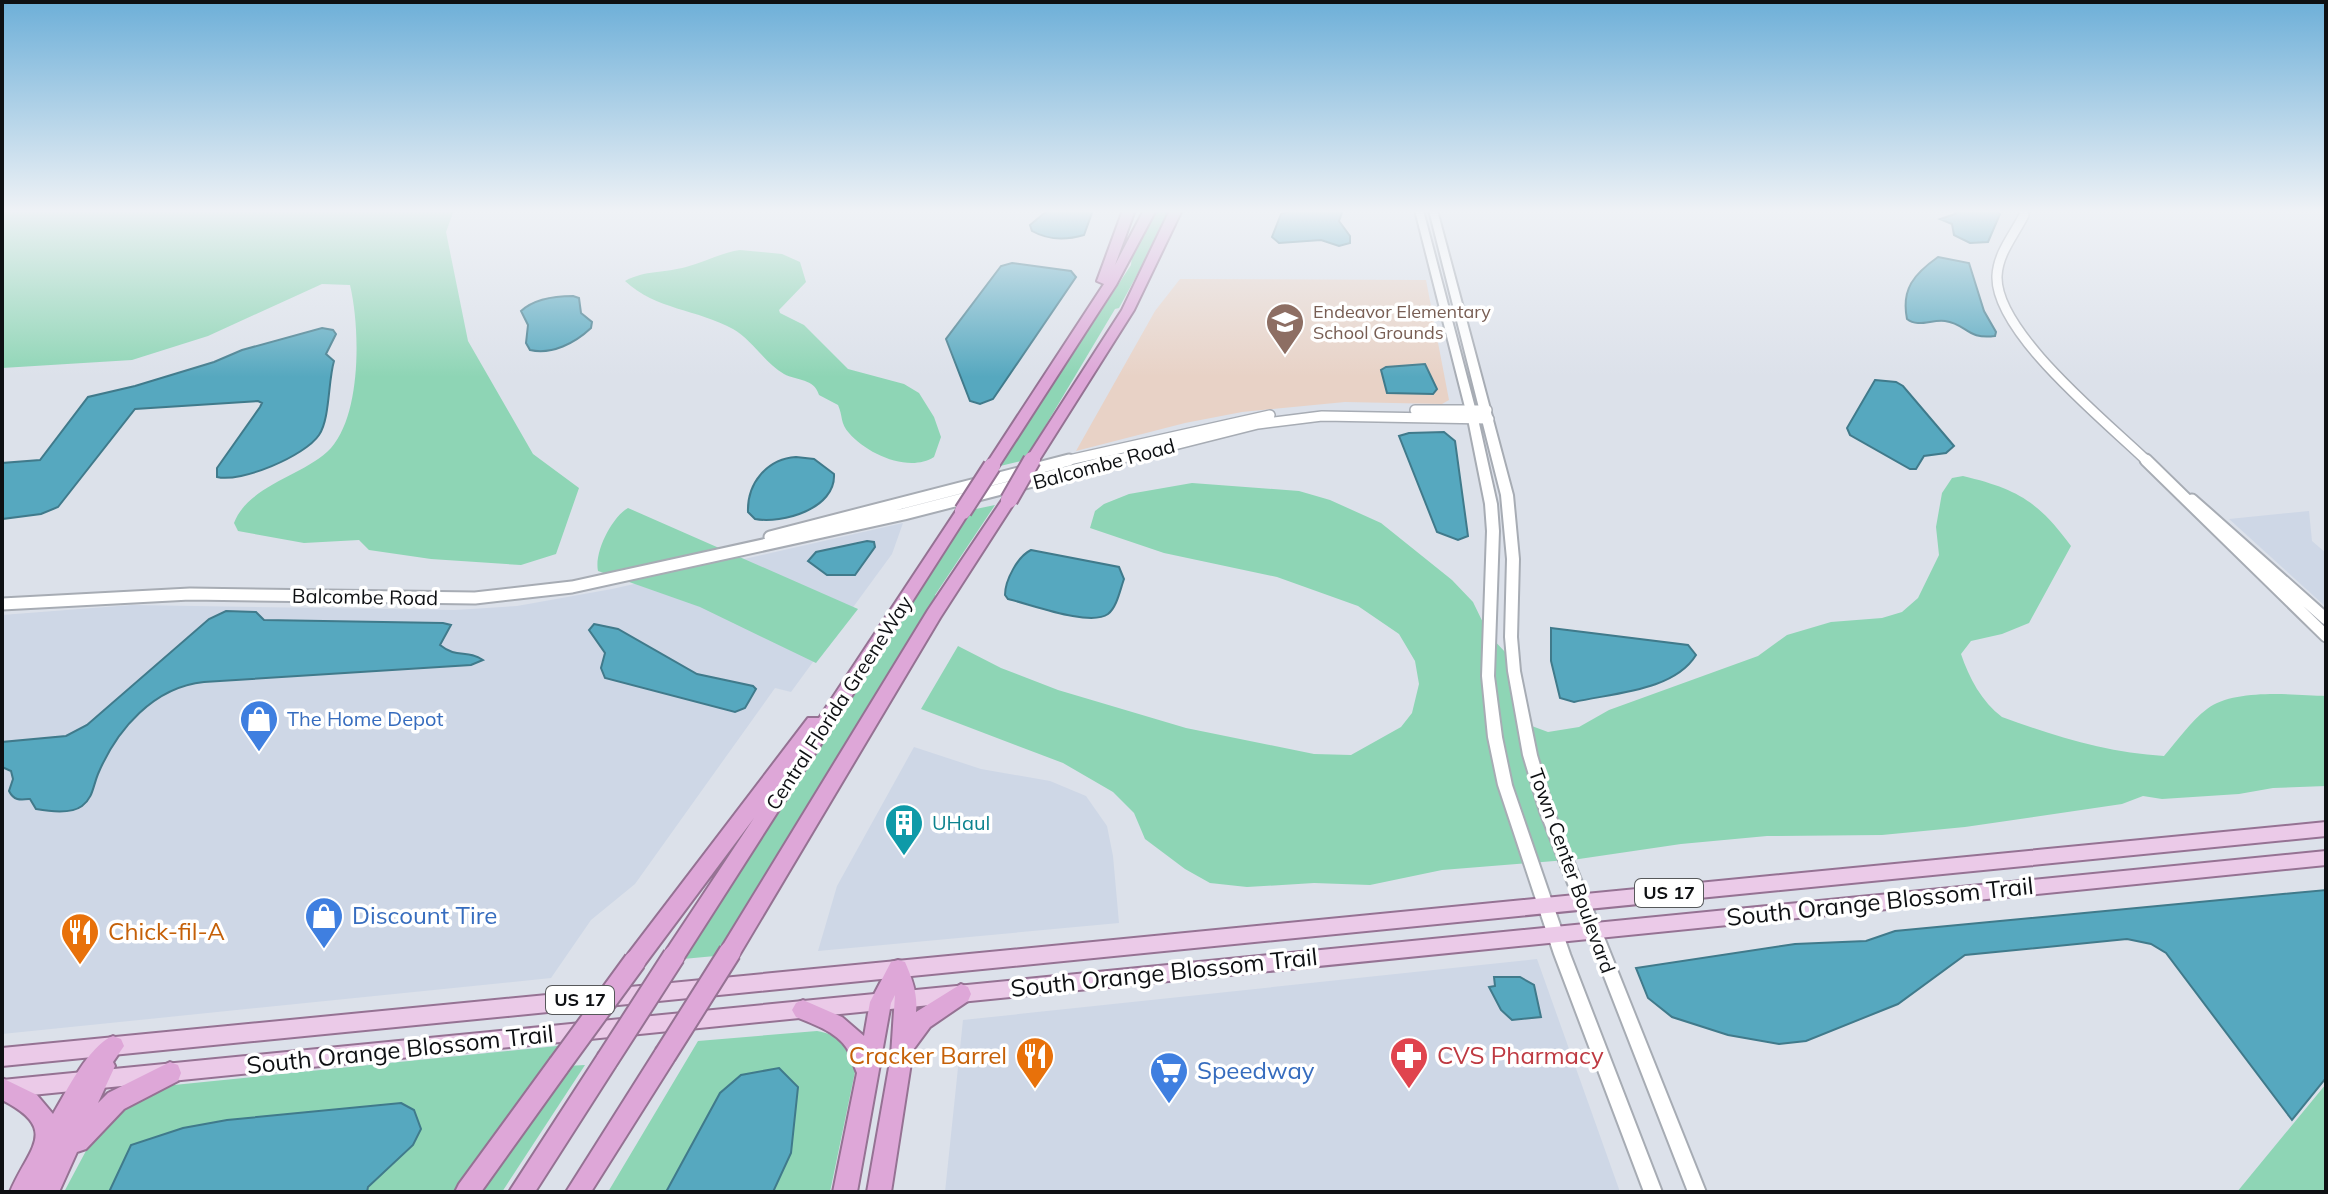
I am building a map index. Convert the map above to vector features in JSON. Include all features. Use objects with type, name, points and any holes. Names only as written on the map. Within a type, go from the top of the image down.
[{"type":"highway","points":[[1081,330],[1107,266]]},
{"type":"highway","name":"Central Florida GreeneWay","points":[[521,1192],[1121,266]]},
{"type":"highway","name":"Central Florida GreeneWay","points":[[578,1192],[730,952],[934,614],[1128,310],[1149,266]]},
{"type":"highway","points":[[1128,310],[1155,266]]},
{"type":"highway","points":[[467,1192],[635,961],[901,606]]},
{"type":"highway","points":[[879,1192],[902,1056],[907,999],[898,969]]},
{"type":"highway","points":[[845,1192],[881,1002],[898,969]]},
{"type":"highway","points":[[902,1056],[910,1034],[922,1020],[961,994]]},
{"type":"highway","points":[[803,1010],[837,1022],[849,1032],[857,1041],[866,1073]]},
{"type":"highway","points":[[52,1157],[91,1081],[113,1046]]},
{"type":"highway","points":[[586,1192],[665,1055]]},
{"type":"highway","points":[[22,1192],[52,1157],[105,1110],[133,1090],[170,1073]]},
{"type":"highway","points":[[2,1089],[33,1105],[47,1120],[52,1157],[47,1192]]},
{"type":"main road","name":"Town Center Boulevard","points":[[1433,266],[1486,477],[1493,531],[1488,661],[1495,737],[1505,785],[1555,935],[1653,1192]]},
{"type":"main road","name":"Town Center Boulevard","points":[[1448,266],[1507,495],[1512,532],[1511,637],[1519,704],[1547,812],[1697,1192]]},
{"type":"main road","name":"South Orange Blossom Trail","points":[[2,1057],[2326,829]]},
{"type":"main road","name":"South Orange Blossom Trail","points":[[2,1089],[2326,858]]},
{"type":"street","points":[[1999,266],[1999,296],[2010,321],[2031,348],[2326,636]]},
{"type":"street","name":"Balcombe Road","points":[[2,604],[190,594],[475,598],[572,587],[904,514],[1258,424],[1322,416],[1488,415]]},
{"type":"street","points":[[2181,494],[2209,512],[2326,619]]},
{"type":"shaded area","name":"Endeavor Elementary School Grounds","points":[[1180,279],[1426,280],[1449,400],[1442,404],[1345,402],[1242,412],[1076,451],[1155,311]]},
{"type":"shaded area","points":[[2309,511],[2312,541],[2326,553],[2326,607],[2229,519]]},
{"type":"shaded area","points":[[903,523],[892,554],[791,692],[775,688],[635,884],[591,920],[551,978],[2,1034],[2,615],[132,605],[455,610],[517,606],[612,589]]},
{"type":"shaded area","points":[[914,747],[981,769],[1050,781],[1086,796],[1107,826],[1119,923],[818,951],[837,886]]},
{"type":"shaded area","points":[[1537,959],[1620,1192],[945,1192],[963,1020]]},
{"type":"green space","points":[[2,266],[453,266],[468,341],[533,454],[579,488],[556,554],[521,565],[431,559],[369,550],[359,540],[304,543],[238,531],[234,523],[252,499],[320,458],[341,433],[348,414],[356,369],[356,323],[350,285],[322,284],[208,336],[132,360],[2,368]]},
{"type":"green space","points":[[801,266],[806,282],[779,310],[780,313],[804,325],[848,369],[904,384],[919,393],[934,417],[941,437],[934,457],[913,463],[901,462],[866,448],[846,429],[838,405],[819,395],[809,383],[777,370],[740,333],[719,322],[663,304],[625,281],[640,275],[686,267]]},
{"type":"green space","points":[[1131,266],[1142,266],[1025,460],[1000,466]]},
{"type":"green space","points":[[1963,476],[1998,486],[2025,499],[2048,518],[2071,546],[2029,623],[2002,634],[1971,641],[1961,654],[1977,689],[2002,717],[2082,742],[2164,756],[2195,719],[2219,702],[2265,694],[2326,696],[2326,786],[2162,799],[2143,796],[2122,804],[1965,827],[1882,835],[1767,836],[1681,844],[1579,859],[1442,870],[1370,885],[1314,883],[1247,887],[1210,883],[1185,869],[1145,839],[1134,813],[1113,792],[1063,763],[921,709],[958,646],[1001,668],[1058,690],[1186,728],[1314,754],[1351,755],[1401,727],[1412,713],[1419,684],[1415,661],[1399,634],[1358,606],[1277,577],[1164,553],[1090,528],[1095,511],[1129,494],[1192,483],[1299,491],[1330,500],[1381,523],[1452,580],[1473,602],[1489,635],[1506,653],[1522,713],[1529,725],[1548,732],[1579,727],[1609,710],[1758,656],[1787,635],[1831,622],[1882,618],[1902,612],[1918,598],[1939,555],[1936,527],[1942,493],[1952,478]]},
{"type":"green space","points":[[995,505],[935,595],[938,599],[715,956],[683,959],[971,510]]},
{"type":"green space","points":[[628,508],[858,609],[816,663],[700,607],[598,571],[599,554],[606,536],[616,519]]},
{"type":"green space","points":[[817,1031],[831,1035],[842,1043],[856,1067],[830,1192],[773,1192],[791,1153],[798,1087],[779,1068],[720,1093],[666,1192],[608,1192],[698,1041]]},
{"type":"green space","points":[[567,1045],[456,1192],[367,1192],[400,1103],[227,1120],[183,1128],[131,1145],[109,1192],[64,1192],[103,1119],[164,1086]]},
{"type":"green space","points":[[585,1065],[502,1192],[476,1192],[567,1066]]},
{"type":"green space","points":[[2326,1084],[2326,1192],[2237,1192]]},
{"type":"water","points":[[1001,266],[1032,266],[1071,271],[1076,277],[993,399],[980,404],[970,401],[946,339]]},
{"type":"water","points":[[1927,266],[1970,266],[1995,336],[1978,336],[1945,321],[1916,323],[1907,319],[1908,291]]},
{"type":"water","points":[[579,298],[581,313],[592,322],[591,328],[563,346],[547,351],[530,350],[526,343],[528,325],[521,311],[546,299]]},
{"type":"water","points":[[322,328],[333,330],[336,334],[326,354],[334,361],[327,410],[319,435],[301,451],[256,472],[217,477],[217,468],[262,403],[135,409],[58,507],[41,514],[2,519],[2,463],[40,460],[88,397],[135,386],[214,362],[242,350]]},
{"type":"water","points":[[1425,364],[1437,389],[1433,394],[1387,393],[1381,370]]},
{"type":"water","points":[[1875,380],[1896,382],[1903,386],[1954,446],[1946,453],[1924,456],[1916,469],[1910,469],[1850,435],[1847,428]]},
{"type":"water","points":[[1444,432],[1455,441],[1468,536],[1458,540],[1437,532],[1399,436]]},
{"type":"water","points":[[796,457],[814,459],[834,474],[826,496],[805,512],[779,519],[755,519],[748,512],[755,482],[776,462]]},
{"type":"water","points":[[874,542],[875,547],[855,575],[827,575],[808,561],[816,552]]},
{"type":"water","points":[[1031,550],[1119,567],[1124,579],[1111,611],[1088,618],[1008,599],[1005,595],[1010,576],[1021,557]]},
{"type":"water","points":[[226,611],[256,612],[264,620],[443,623],[451,625],[440,645],[452,652],[483,660],[471,665],[204,682],[186,686],[153,701],[127,726],[106,757],[91,796],[82,806],[65,811],[41,810],[36,809],[30,799],[13,797],[9,791],[13,779],[11,771],[2,767],[2,742],[66,736],[87,725],[209,619]]},
{"type":"water","points":[[594,624],[618,629],[697,674],[756,689],[745,708],[735,712],[605,678],[601,668],[605,653],[589,630]]},
{"type":"water","points":[[1551,628],[1688,645],[1696,655],[1686,667],[1658,683],[1574,702],[1560,698],[1551,661]]},
{"type":"water","points":[[2326,890],[2326,1078],[2292,1120],[2166,953],[2151,944],[2127,939],[1965,955],[1898,1004],[1806,1041],[1779,1044],[1728,1035],[1672,1017],[1648,998],[1636,968],[1795,944],[1866,941],[1895,931]]},
{"type":"water","points":[[1494,977],[1520,977],[1534,985],[1541,1017],[1512,1020],[1501,1010],[1489,987],[1495,986]]},
{"type":"water","points":[[779,1068],[798,1087],[791,1153],[773,1192],[666,1192],[720,1093],[741,1075]]},
{"type":"water","points":[[401,1103],[414,1110],[421,1129],[413,1145],[368,1187],[367,1192],[109,1192],[131,1145],[183,1128],[227,1120]]},
{"type":"place","name":"Endeavor Elementary School Grounds","points":[[1285,356]]},
{"type":"place","name":"The Home Depot","points":[[259,753]]},
{"type":"place","name":"UHaul","points":[[904,857]]},
{"type":"place","name":"Discount Tire","points":[[324,950]]},
{"type":"place","name":"Chick-fil-A","points":[[80,966]]},
{"type":"place","name":"Cracker Barrel","points":[[1035,1090]]},
{"type":"place","name":"CVS Pharmacy","points":[[1409,1090]]},
{"type":"place","name":"Speedway","points":[[1169,1105]]}]
